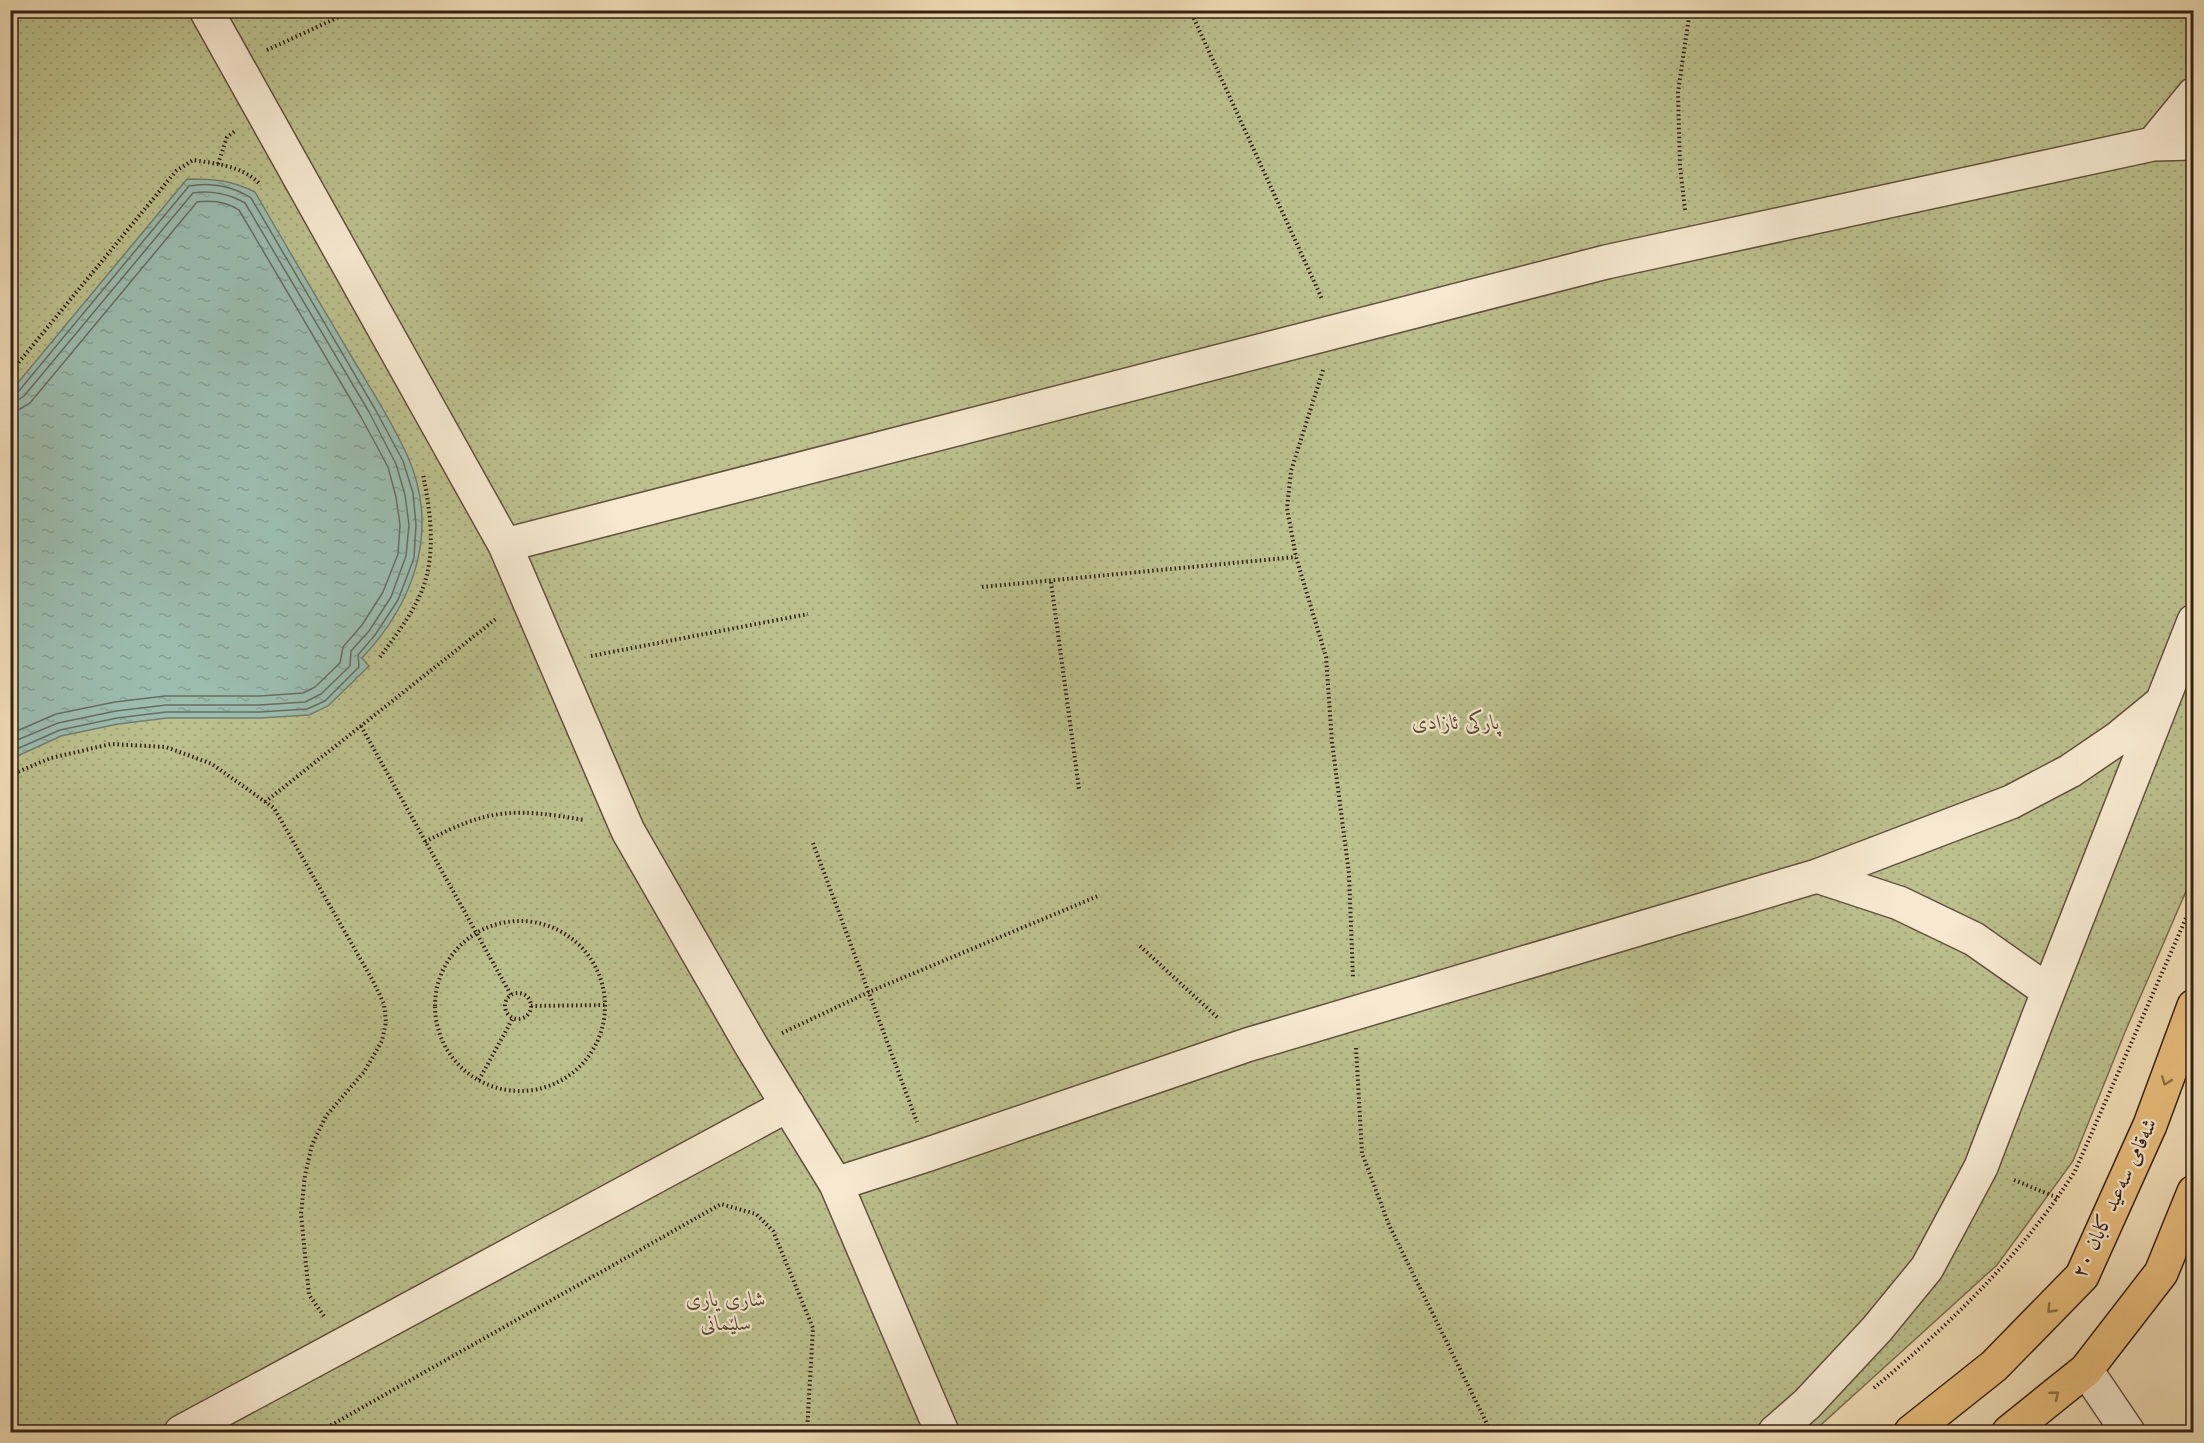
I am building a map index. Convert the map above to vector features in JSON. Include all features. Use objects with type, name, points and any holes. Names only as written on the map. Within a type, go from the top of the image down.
[{"type":"main road","name":"شەقامی سەعید کابان ٢٠","points":[[1911,1432],[1995,1366],[2082,1276],[2150,1125],[2193,1006]]},
{"type":"main road","points":[[2009,1432],[2085,1370],[2161,1273],[2193,1192]]},
{"type":"street","points":[[206,10],[505,545],[628,831],[752,1047],[836,1184],[942,1432]]},
{"type":"street","points":[[2153,144],[2193,94]]},
{"type":"street","points":[[505,545],[1606,262],[2153,144],[2193,143]]},
{"type":"street","points":[[1775,1432],[1807,1404],[1877,1329],[1927,1268],[1982,1167],[2048,991],[2193,621]]},
{"type":"street","points":[[836,1184],[1247,1045],[1816,876],[2011,802],[2070,771],[2117,739],[2161,703]]},
{"type":"street","points":[[1816,876],[1899,903],[1974,939],[2048,991]]},
{"type":"street","points":[[181,1432],[788,1105]]},
{"type":"street","points":[[2085,1370],[2128,1432]]},
{"type":"path","points":[[235,64],[354,10]]},
{"type":"path","points":[[1190,10],[1336,331],[1291,471],[1287,508],[1296,556],[1326,657],[1332,742],[1349,874],[1362,1153],[1389,1226],[1491,1432]]},
{"type":"path","points":[[1688,243],[1680,166],[1678,92],[1690,10]]},
{"type":"path","points":[[10,373],[176,171],[193,160],[233,167],[255,179],[263,188]]},
{"type":"path","points":[[380,657],[405,622],[424,585],[432,539],[422,468]]},
{"type":"path","points":[[982,587],[1051,582],[1296,556]]},
{"type":"path","points":[[1051,582],[1079,789]]},
{"type":"path","points":[[265,802],[526,595]]},
{"type":"path","points":[[555,663],[808,614]]},
{"type":"path","points":[[361,726],[511,995]]},
{"type":"path","points":[[10,775],[51,758],[111,744],[166,747],[212,764],[274,808],[384,1004],[386,1022],[382,1041],[363,1072],[326,1116],[312,1145],[305,1175],[302,1214],[309,1295],[346,1345]]},
{"type":"path","points":[[425,842],[453,826],[475,819],[488,815],[520,812],[551,814],[628,831]]},
{"type":"path","points":[[813,843],[929,1154]]},
{"type":"path","points":[[752,1047],[869,992],[1098,896]]},
{"type":"path","points":[[1873,1388],[1980,1293],[2058,1198],[2075,1171],[2193,900]]},
{"type":"path","points":[[536,923],[561,932],[572,939],[591,959],[602,983],[605,1005],[602,1029],[587,1058],[567,1077],[556,1083],[530,1090],[504,1089],[479,1080],[458,1064],[443,1042],[437,1022],[435,1003],[440,977],[446,964],[462,944],[476,934],[496,925],[536,923]]},
{"type":"path","points":[[1140,946],[1247,1045]]},
{"type":"path","points":[[521,993],[530,1000],[531,1006],[526,1016],[519,1019],[507,1013],[505,1005],[511,995],[521,993]]},
{"type":"path","points":[[531,1006],[605,1005]]},
{"type":"path","points":[[479,1080],[513,1018]]},
{"type":"path","points":[[1982,1167],[2058,1198]]},
{"type":"path","points":[[319,1432],[721,1204],[756,1214],[773,1231],[813,1328],[807,1432]]},
{"type":"green space","name":"پارکی ئازادی","points":[[10,11],[2193,11],[2193,875],[2125,1032],[2073,1161],[1997,1265],[1813,1432],[11,1432]]},
{"type":"water","points":[[187,179],[222,181],[255,192],[395,430],[408,457],[417,485],[422,512],[421,539],[416,565],[408,590],[396,614],[362,658],[369,666],[328,706],[309,715],[260,718],[167,718],[118,724],[61,736],[11,759],[11,391]]},
{"type":"park label","name":"شاری یاری سلێمانی","points":[[726,1311]]}]
